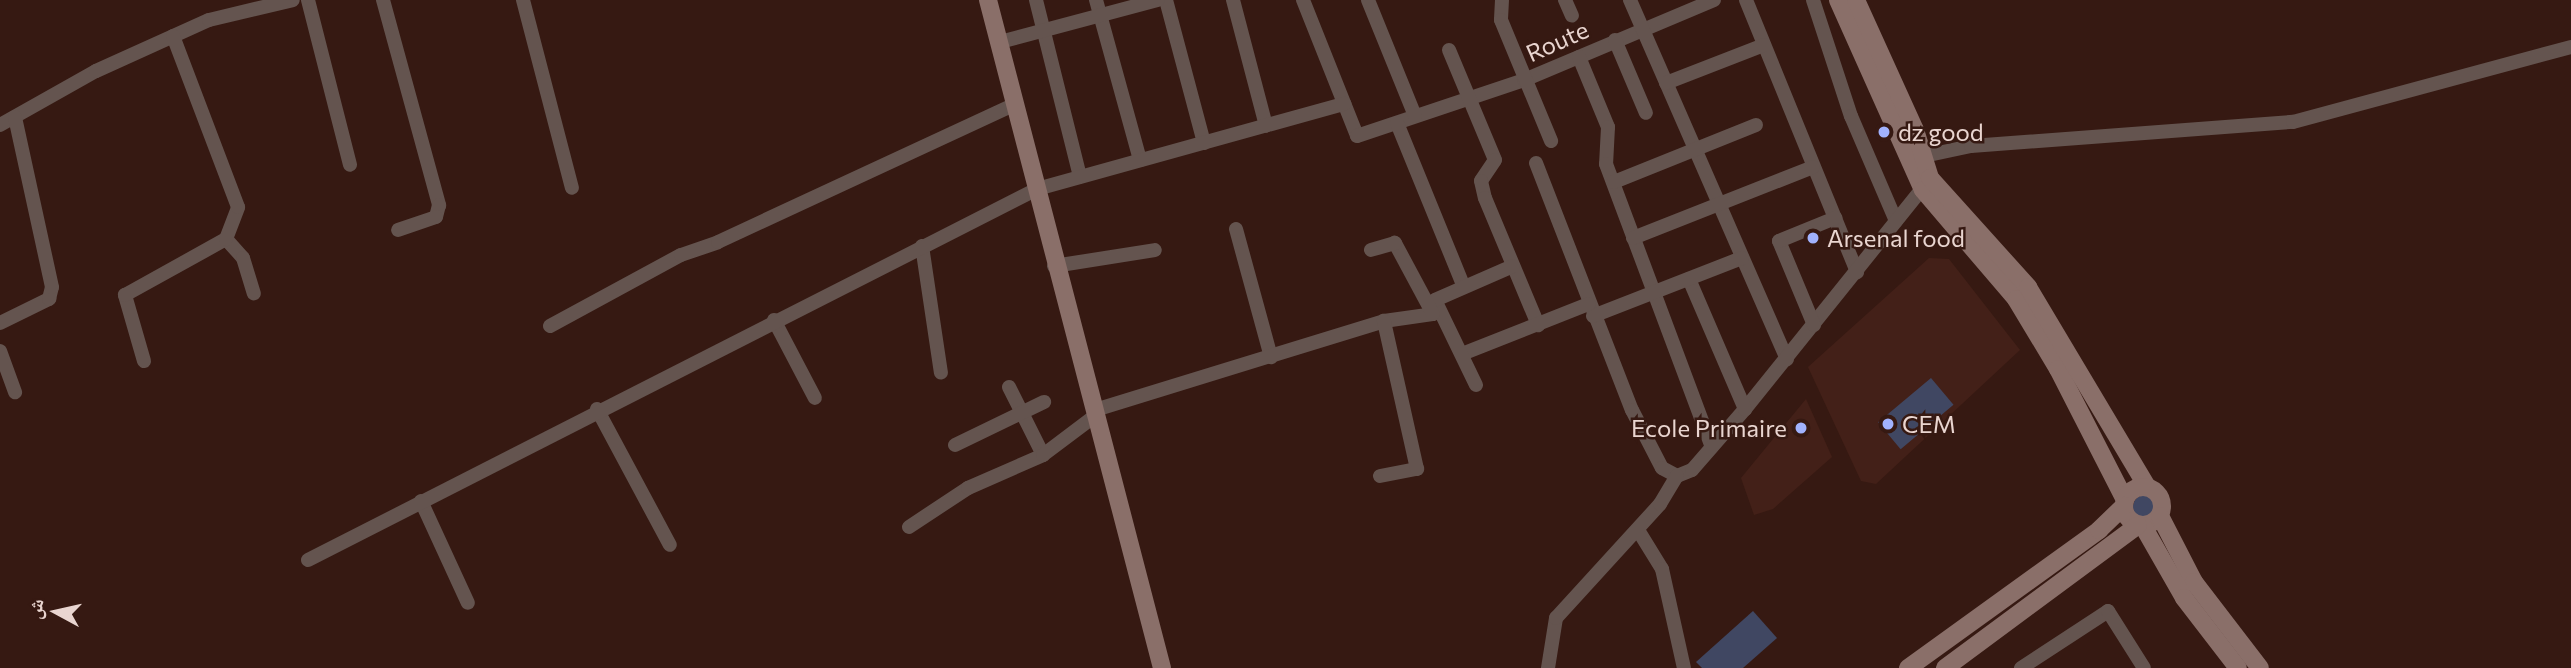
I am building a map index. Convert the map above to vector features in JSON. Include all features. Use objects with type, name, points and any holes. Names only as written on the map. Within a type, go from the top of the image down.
[{"type":"street","points":[[0,125],[96,71],[209,20],[293,0]]},
{"type":"street","points":[[307,0],[350,165]]},
{"type":"street","points":[[383,0],[439,205],[436,216],[398,230]]},
{"type":"street","points":[[523,0],[572,188]]},
{"type":"street","points":[[988,0],[1054,266],[1162,668]]},
{"type":"street","points":[[1036,0],[1080,177]]},
{"type":"street","points":[[1000,43],[1044,31],[1098,7],[1158,0]]},
{"type":"street","points":[[1166,0],[1205,143]]},
{"type":"street","points":[[1233,0],[1266,126]]},
{"type":"street","points":[[1368,0],[1415,116]]},
{"type":"street","points":[[1502,0],[1501,20],[1551,141]]},
{"type":"street","points":[[1565,0],[1572,16]]},
{"type":"street","points":[[1630,0],[1787,359]]},
{"type":"street","name":"Route","points":[[1344,104],[1357,136],[1471,100],[1524,80],[1642,29],[1686,5],[1714,0]]},
{"type":"street","points":[[1746,0],[1857,272]]},
{"type":"street","points":[[1813,0],[1851,116],[1896,221]]},
{"type":"street","points":[[1839,0],[1926,184],[2016,299],[2059,369],[2125,503],[2128,518],[2141,525],[2185,598],[2238,668]]},
{"type":"street","points":[[1856,0],[1924,156],[1926,184],[2028,287],[2073,355],[2147,487],[2161,498],[2160,516],[2194,582],[2260,668]]},
{"type":"street","points":[[308,560],[597,409],[1037,189],[1344,104],[1308,2]]},
{"type":"street","points":[[1098,7],[1140,160]]},
{"type":"street","points":[[144,361],[124,299],[128,290],[226,239],[238,207],[173,36]]},
{"type":"street","points":[[1615,40],[1646,113]]},
{"type":"street","points":[[1666,83],[1764,45]]},
{"type":"street","points":[[1924,156],[1971,146],[2293,122],[2571,47]]},
{"type":"street","points":[[1449,50],[1495,159],[1481,180],[1485,198],[1538,325]]},
{"type":"street","points":[[1579,57],[1608,127],[1606,164],[1652,293],[1712,447]]},
{"type":"street","points":[[550,326],[681,255],[1015,103]]},
{"type":"street","points":[[0,323],[49,299],[52,287],[15,117]]},
{"type":"street","points":[[1397,123],[1462,285]]},
{"type":"street","points":[[1614,182],[1696,152],[1756,125]]},
{"type":"street","points":[[1536,163],[1591,310],[1652,452],[1662,468],[1676,476]]},
{"type":"street","points":[[1633,238],[1814,167]]},
{"type":"street","points":[[1548,668],[1556,618],[1638,530],[1676,476],[1692,470],[1745,409],[1926,184]]},
{"type":"street","points":[[1814,325],[1779,241],[1835,218]]},
{"type":"street","points":[[1236,229],[1271,357]]},
{"type":"street","points":[[226,239],[243,258],[254,293]]},
{"type":"street","points":[[909,527],[968,488],[1043,455],[1095,413],[1384,321],[1433,314],[1395,243],[1371,250]]},
{"type":"street","points":[[922,246],[941,373]]},
{"type":"street","points":[[1054,266],[1155,250]]},
{"type":"street","points":[[1462,354],[1538,325],[1652,293],[1742,258]]},
{"type":"street","points":[[1476,385],[1435,300],[1462,285],[1513,267]]},
{"type":"street","points":[[1689,279],[1745,409]]},
{"type":"street","points":[[774,320],[815,398]]},
{"type":"street","points":[[1380,476],[1417,469],[1384,321]]},
{"type":"street","points":[[0,351],[15,392]]},
{"type":"street","points":[[1009,387],[1043,455]]},
{"type":"street","points":[[956,445],[1044,402]]},
{"type":"street","points":[[597,409],[670,545]]},
{"type":"street","points":[[1908,668],[2099,530],[2136,488],[2147,487]]},
{"type":"street","points":[[421,501],[468,603]]},
{"type":"street","points":[[1945,668],[2141,525],[2160,516]]},
{"type":"street","points":[[1638,530],[1662,569],[1684,668]]},
{"type":"street","points":[[2021,668],[2108,611],[2144,668]]},
{"type":"shaded area","name":"CEM","points":[[1929,258],[1949,259],[2020,350],[1876,484],[1861,481],[1808,367]]},
{"type":"shaded area","points":[[1931,378],[1953,405],[1901,449],[1878,422]]},
{"type":"shaded area","name":"Ecole Primaire","points":[[1806,399],[1832,457],[1773,509],[1754,515],[1741,478]]},
{"type":"shaded area","points":[[2145,495],[2153,499],[2157,507],[2153,515],[2145,519],[2137,515],[2133,507],[2137,499]]},
{"type":"shaded area","points":[[1753,611],[1777,638],[1743,668],[1702,668],[1696,662]]},
{"type":"place","name":"dz good","points":[[1884,132]]},
{"type":"place","name":"Arsenal food","points":[[1813,238]]},
{"type":"place","name":"CEM","points":[[1888,424]]},
{"type":"place","name":"Ecole Primaire","points":[[1801,428]]}]
